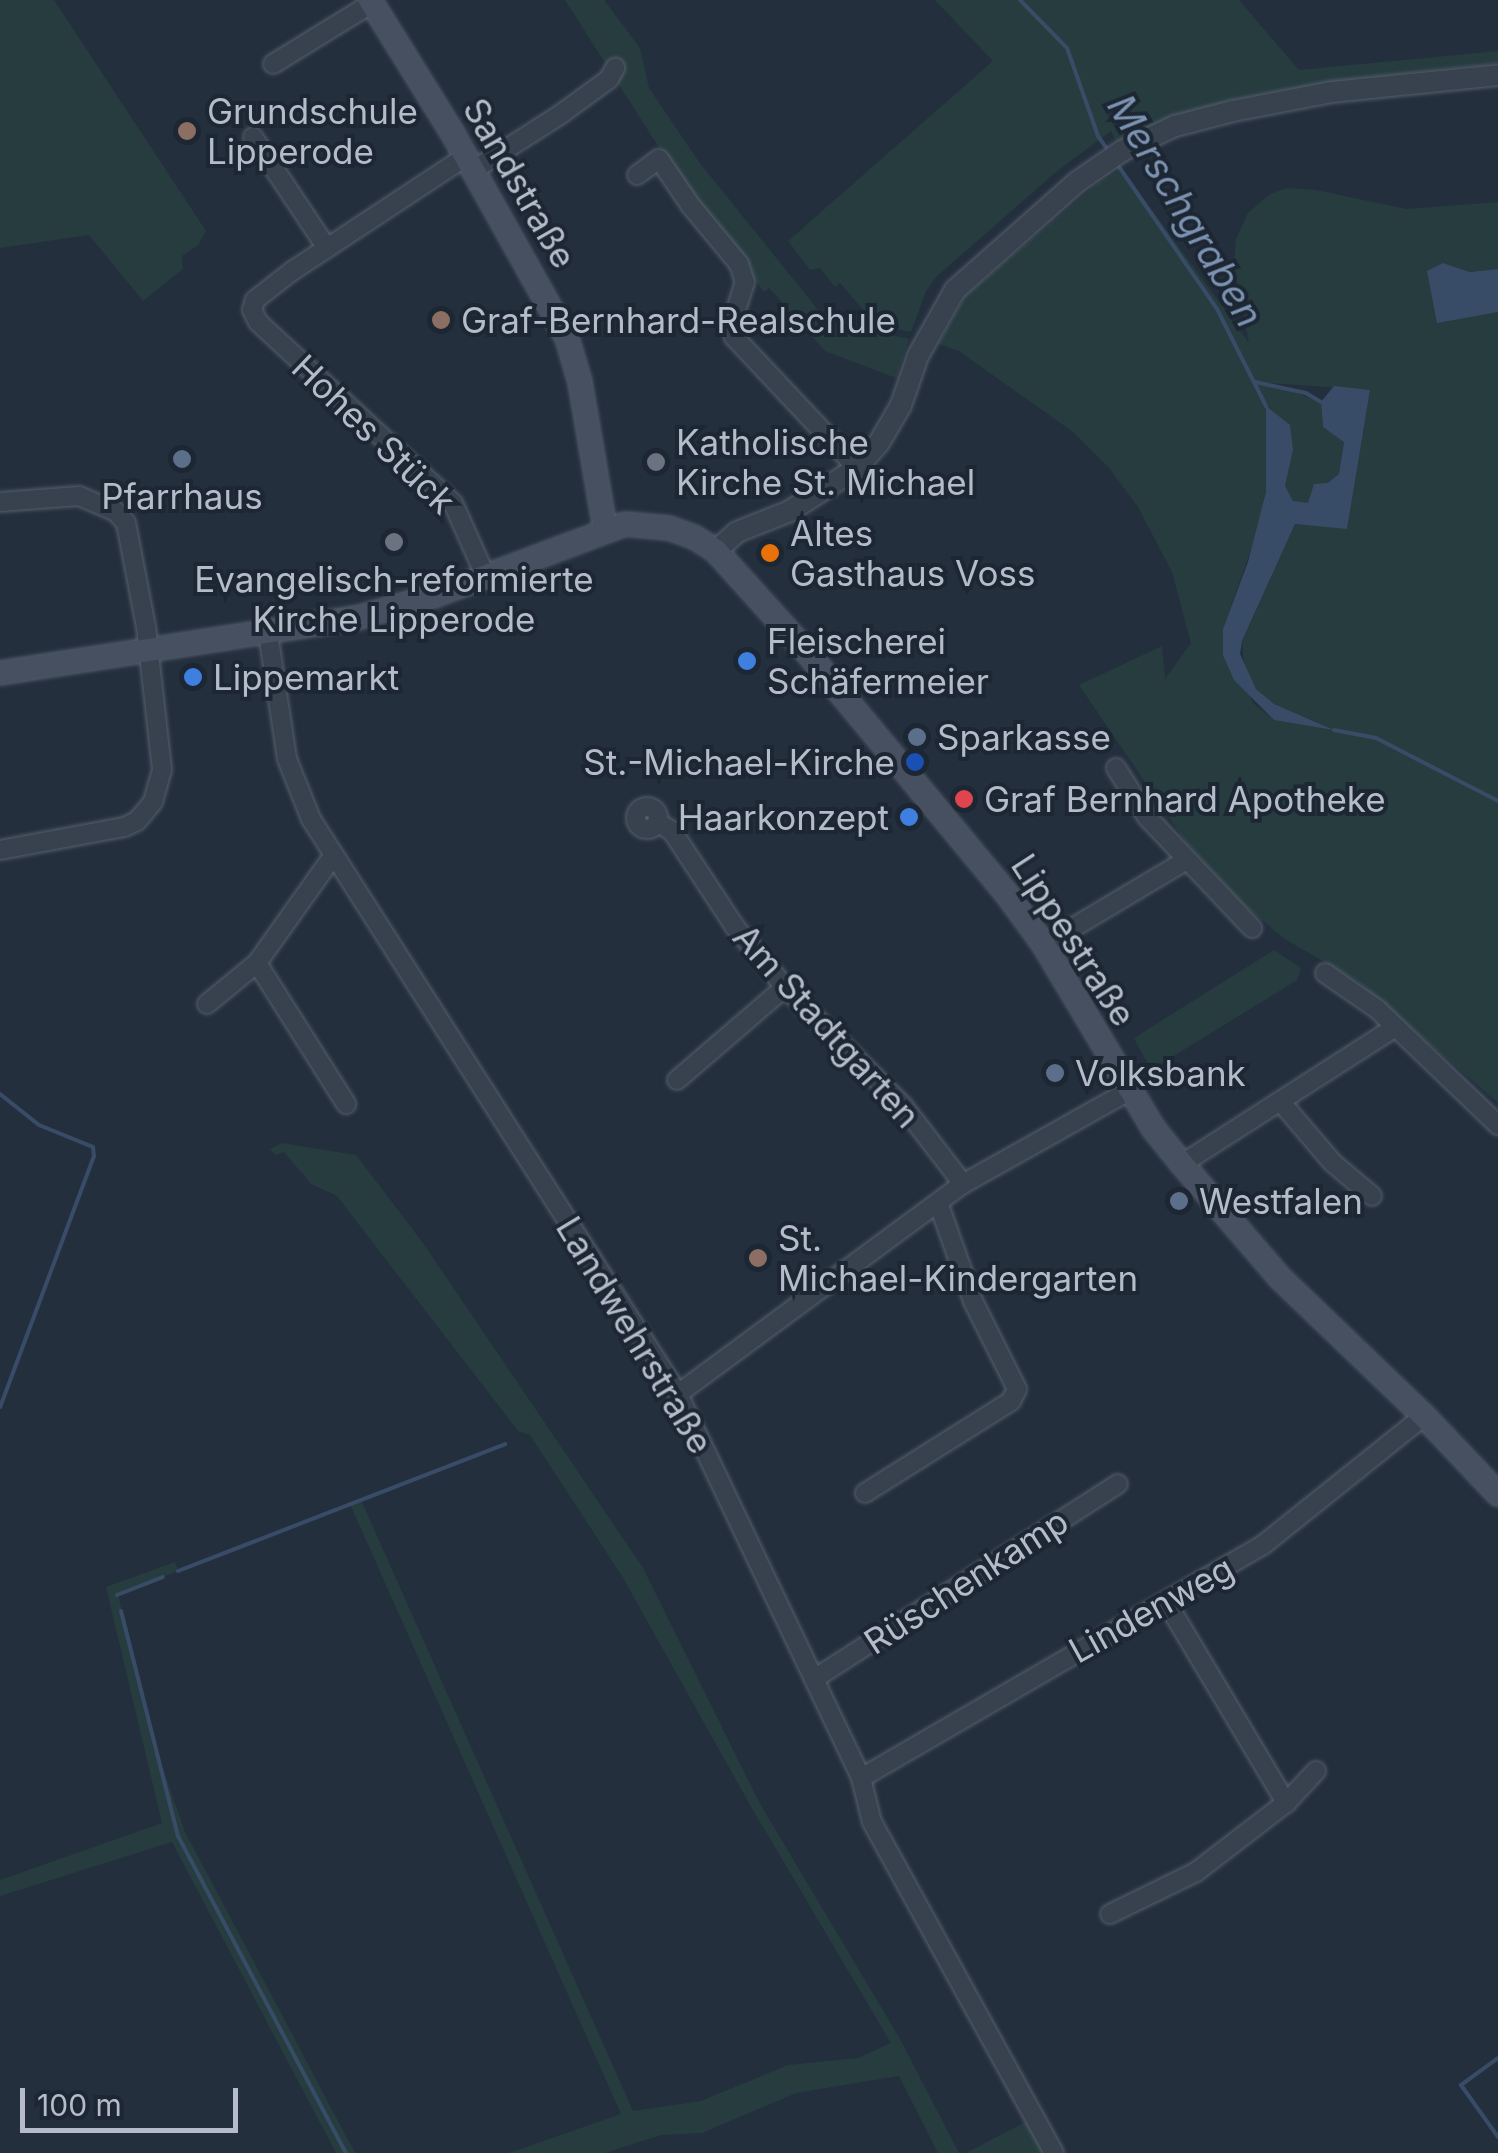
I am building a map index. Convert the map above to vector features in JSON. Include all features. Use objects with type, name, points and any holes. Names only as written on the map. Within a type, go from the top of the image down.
[{"type":"main road","name":"Sandstraße","points":[[371,1],[568,338],[580,382],[606,529]]},
{"type":"main road","points":[[0,673],[357,618],[486,577],[606,529],[640,524],[668,528],[716,551]]},
{"type":"main road","name":"Lippestraße","points":[[716,551],[905,767],[1044,945],[1129,1091],[1182,1164],[1280,1278],[1424,1416],[1498,1494]]},
{"type":"street","points":[[273,64],[371,1]]},
{"type":"street","points":[[253,137],[327,248],[561,114],[609,79],[615,68]]},
{"type":"street","points":[[716,551],[737,532],[790,510],[857,468],[893,418],[930,330],[964,280],[1122,151],[1175,126],[1233,111],[1332,92],[1498,75]]},
{"type":"street","points":[[637,175],[659,159],[691,206],[739,264],[746,282],[733,318],[734,336],[857,468]]},
{"type":"street","name":"Hohes Stück","points":[[327,248],[254,300],[252,310],[258,322],[453,503],[486,577]]},
{"type":"street","points":[[0,502],[78,496],[115,511],[130,536],[162,770],[160,787],[146,813],[124,827],[0,850]]},
{"type":"street","name":"Landwehrstraße","points":[[268,633],[287,758],[311,818],[678,1394],[861,1778],[872,1822],[1054,2153]]},
{"type":"street","points":[[1116,768],[1138,806],[1185,861],[1252,928]]},
{"type":"street","name":"Am Stadtgarten","points":[[657,822],[672,831],[735,927],[784,987],[904,1107],[962,1184]]},
{"type":"street","points":[[207,1004],[257,962],[333,856]]},
{"type":"street","points":[[1044,945],[1185,861]]},
{"type":"street","points":[[257,962],[346,1104]]},
{"type":"street","points":[[1325,973],[1395,1027],[1498,1126]]},
{"type":"street","points":[[677,1080],[784,987]]},
{"type":"street","points":[[1182,1164],[1395,1027]]},
{"type":"street","points":[[678,1394],[940,1205],[962,1184],[1129,1091]]},
{"type":"street","points":[[1280,1100],[1333,1163],[1372,1196]]},
{"type":"street","points":[[865,1493],[1016,1396],[1016,1382],[973,1301],[940,1205]]},
{"type":"street","name":"Lindenweg","points":[[861,1778],[1262,1545],[1424,1416]]},
{"type":"street","name":"Rüschenkamp","points":[[814,1679],[1118,1484]]},
{"type":"street","points":[[1167,1603],[1286,1803]]},
{"type":"street","points":[[1110,1914],[1196,1872],[1286,1803],[1316,1771]]},
{"type":"green space","points":[[0,0],[54,0],[206,231],[198,245],[182,256],[183,269],[143,301],[89,235],[0,248]]},
{"type":"green space","points":[[565,0],[604,0],[640,48],[649,88],[699,162],[827,321],[909,339],[896,378],[825,351],[769,288],[764,292],[695,204]]},
{"type":"green space","points":[[935,0],[1239,0],[1299,70],[1498,51],[1498,63],[1330,82],[1232,100],[1171,117],[1117,143],[1111,131],[1057,171],[936,277],[926,291],[911,332],[887,327],[865,312],[840,283],[835,287],[820,268],[810,270],[788,241],[993,61]]},
{"type":"green space","points":[[1122,169],[1249,343],[1234,265],[1236,239],[1248,213],[1270,194],[1287,188],[1316,190],[1406,209],[1498,202],[1498,269],[1470,272],[1443,263],[1437,322],[1498,312],[1498,1103],[1357,981],[1285,939],[1245,906],[1185,841],[1079,685],[1162,646],[1165,679],[1191,643],[1172,572],[1138,507],[1109,468],[1073,432],[959,351],[939,344],[965,296],[1098,183]],"holes":[[[1269,383],[1370,390],[1347,528],[1295,524],[1242,642],[1245,673],[1256,689],[1274,704],[1330,728],[1274,720],[1253,703],[1223,629],[1259,527],[1266,492],[1269,427],[1293,450],[1285,486],[1293,502],[1308,504],[1339,474],[1344,441],[1323,427],[1321,402]]]},
{"type":"green space","points":[[1274,950],[1301,968],[1297,980],[1151,1070],[1134,1038]]},
{"type":"green space","points":[[282,1143],[356,1155],[423,1243],[643,1568],[759,1802],[900,2039],[959,2153],[938,2153],[899,2076],[796,2093],[702,2133],[661,2135],[605,2153],[509,2153],[621,2114],[350,1504],[361,1500],[633,2111],[701,2101],[788,2065],[858,2058],[891,2043],[750,1805],[622,1576],[530,1435],[518,1431],[337,1196],[311,1184],[284,1152],[275,1155],[270,1149]]},
{"type":"green space","points":[[175,1562],[178,1571],[118,1595],[155,1746],[185,1832],[355,2153],[336,2153],[172,1842],[0,1896],[0,1880],[162,1823],[106,1587]]},
{"type":"green space","points":[[1031,2119],[1050,2153],[966,2153]]},
{"type":"water","points":[[1443,263],[1470,272],[1498,269],[1498,312],[1437,323],[1427,271]]},
{"type":"water","points":[[1334,386],[1370,390],[1347,529],[1295,524],[1242,641],[1240,654],[1256,689],[1274,704],[1334,730],[1274,720],[1234,680],[1223,655],[1223,629],[1248,562],[1266,492],[1266,406],[1290,425],[1293,450],[1285,486],[1293,501],[1308,503],[1314,484],[1328,483],[1339,474],[1344,442],[1323,427],[1321,402]]},
{"type":"waterway","name":"Merschgraben","points":[[1020,0],[1067,48],[1098,136],[1109,152]]},
{"type":"waterway","name":"Merschgraben","points":[[1117,164],[1217,309],[1266,406]]},
{"type":"waterway","points":[[1255,382],[1306,393],[1321,402]]},
{"type":"waterway","points":[[1334,730],[1376,738],[1498,801]]},
{"type":"waterway","points":[[0,1094],[39,1125],[93,1147],[94,1156],[0,1407]]},
{"type":"waterway","points":[[178,1571],[505,1444]]},
{"type":"waterway","points":[[117,1595],[163,1577]]},
{"type":"waterway","points":[[121,1611],[178,1836],[346,2153]]},
{"type":"waterway","points":[[1498,2058],[1461,2085],[1498,2137]]},
{"type":"place","name":"Grundschule Lipperode","points":[[187,131]]},
{"type":"place","name":"Graf-Bernhard-Realschule","points":[[441,320]]},
{"type":"place","name":"Pfarrhaus","points":[[182,459]]},
{"type":"place","name":"Katholische Kirche St. Michael","points":[[656,462]]},
{"type":"place","name":"Evangelisch-reformierte Kirche Lipperode","points":[[394,542]]},
{"type":"place","name":"Altes Gasthaus Voss","points":[[770,553]]},
{"type":"place","name":"Fleischerei Schäfermeier","points":[[747,661]]},
{"type":"place","name":"Lippemarkt","points":[[193,677]]},
{"type":"place","name":"Sparkasse","points":[[917,737]]},
{"type":"place","name":"St.-Michael-Kirche","points":[[915,762]]},
{"type":"place","name":"Graf Bernhard Apotheke","points":[[964,799]]},
{"type":"place","name":"Haarkonzept","points":[[909,817]]},
{"type":"place","name":"Volksbank","points":[[1055,1073]]},
{"type":"place","name":"Westfalen","points":[[1179,1201]]},
{"type":"place","name":"St. Michael-Kindergarten","points":[[758,1258]]}]
